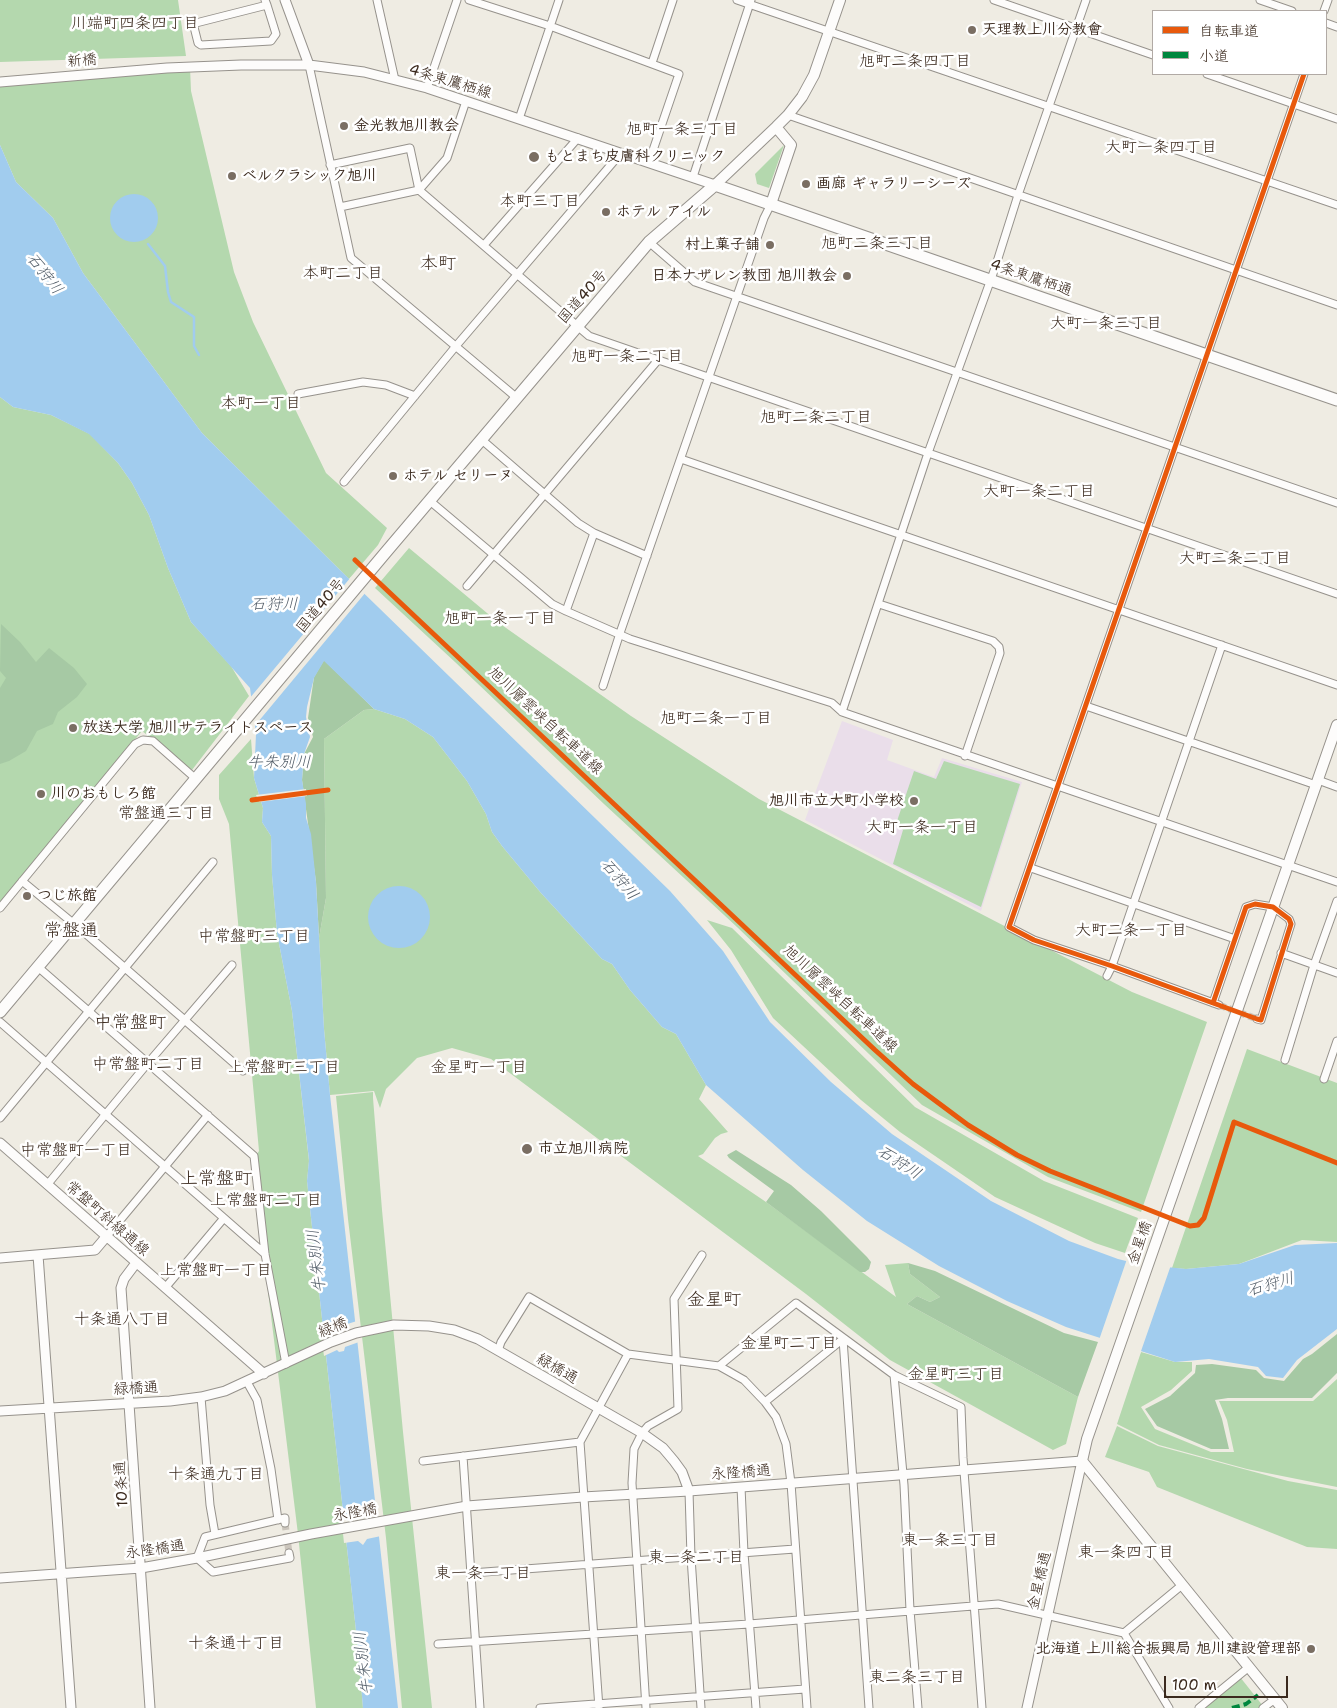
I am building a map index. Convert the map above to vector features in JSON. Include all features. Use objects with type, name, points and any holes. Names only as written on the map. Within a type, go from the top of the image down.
[{"type":"highway","name":"4条東鷹栖通","points":[[715,185],[1337,400]]},
{"type":"highway","name":"国道40号","points":[[0,1012],[649,242],[715,185]]},
{"type":"main road","points":[[715,185],[788,115],[802,97],[814,74],[840,0]]},
{"type":"main road","points":[[771,204],[791,145],[776,127]]},
{"type":"main road","name":"金星橋","points":[[1082,1461],[1087,1439],[1337,725]]},
{"type":"main road","points":[[1082,1461],[1282,1708]]},
{"type":"street","points":[[285,0],[309,65],[351,258],[517,398]]},
{"type":"street","points":[[377,0],[395,80]]},
{"type":"street","points":[[427,88],[457,0]]},
{"type":"street","points":[[469,0],[550,26],[652,62],[679,74],[649,162]]},
{"type":"street","points":[[519,119],[559,0]]},
{"type":"street","points":[[652,62],[673,0]]},
{"type":"street","points":[[737,0],[751,2],[829,31],[1337,205]]},
{"type":"street","points":[[994,0],[1152,55]]},
{"type":"street","points":[[842,712],[928,453],[990,281],[1048,106],[1086,0]]},
{"type":"street","points":[[1260,0],[1289,10]]},
{"type":"street","points":[[266,2],[276,34],[271,41],[201,45],[198,43],[194,27],[196,23],[266,2]]},
{"type":"street","points":[[693,177],[751,2]]},
{"type":"street","name":"4条東鷹栖線","points":[[167,68],[309,65],[364,72],[427,88],[715,185]]},
{"type":"street","name":"新橋","points":[[0,82],[167,68]]},
{"type":"street","points":[[1210,75],[1337,119]]},
{"type":"street","points":[[1257,1019],[1261,1020],[1291,924],[1288,919],[1273,908],[1256,904],[1246,907],[1216,1004],[1034,940],[1009,927],[1304,75]]},
{"type":"street","points":[[340,207],[420,190],[447,158],[466,101]]},
{"type":"street","points":[[788,115],[1337,305]]},
{"type":"street","points":[[484,245],[578,138]]},
{"type":"street","points":[[330,165],[410,148],[420,190],[589,336],[1337,594]]},
{"type":"street","points":[[344,482],[456,346],[621,153]]},
{"type":"street","points":[[604,686],[620,633],[680,459],[764,218],[771,204]]},
{"type":"street","points":[[649,242],[696,282],[1337,503]]},
{"type":"street","points":[[467,586],[658,360]]},
{"type":"street","points":[[298,394],[363,382],[386,385],[415,396]]},
{"type":"street","points":[[482,440],[578,523],[594,533],[647,556]]},
{"type":"street","points":[[680,459],[901,533],[1337,685]]},
{"type":"street","points":[[430,501],[552,604],[630,638],[832,703],[842,712],[965,756],[1059,786],[1161,823],[1337,882]]},
{"type":"street","points":[[566,611],[594,533]]},
{"type":"street","points":[[879,604],[993,641],[999,647],[1000,654],[965,756]]},
{"type":"street","points":[[1107,976],[1222,645]]},
{"type":"street","points":[[1086,706],[1189,741],[1337,787]]},
{"type":"street","points":[[0,908],[135,744],[142,740],[153,742],[196,779]]},
{"type":"street","points":[[0,1118],[213,862]]},
{"type":"street","points":[[1030,868],[1235,939]]},
{"type":"street","points":[[22,881],[74,923],[243,1071]]},
{"type":"street","points":[[1285,1060],[1314,965],[1337,901]]},
{"type":"street","points":[[1281,953],[1337,973]]},
{"type":"street","points":[[47,1185],[148,1062],[232,965]]},
{"type":"street","points":[[38,967],[254,1156],[265,1254],[286,1364]]},
{"type":"street","points":[[0,1022],[265,1254]]},
{"type":"street","points":[[1324,1079],[1337,1041]]},
{"type":"street","points":[[0,1258],[96,1250],[208,1114]]},
{"type":"street","name":"常盤町斜線通線","points":[[0,1143],[264,1374]]},
{"type":"street","points":[[165,1288],[224,1218]]},
{"type":"street","points":[[38,1255],[71,1708]]},
{"type":"street","points":[[646,1704],[636,1561],[633,1494],[634,1449],[648,1426],[678,1409],[674,1299],[702,1255]]},
{"type":"street","name":"10条通","points":[[136,1263],[127,1274],[121,1288],[142,1568],[150,1708]]},
{"type":"street","points":[[498,1351],[501,1342],[528,1297],[628,1354],[719,1366],[744,1380],[765,1402],[776,1417],[786,1444],[791,1483],[807,1708]]},
{"type":"street","points":[[719,1366],[796,1303],[894,1375],[961,1407],[982,1708]]},
{"type":"street","name":"緑橋通","points":[[382,1327],[429,1326],[454,1330],[478,1339],[642,1433],[663,1448],[682,1472],[689,1491]]},
{"type":"street","name":"緑橋","points":[[296,1359],[356,1333],[382,1327]]},
{"type":"street","points":[[765,1402],[843,1339]]},
{"type":"street","points":[[843,1339],[869,1708]]},
{"type":"street","points":[[599,1706],[580,1442],[628,1354]]},
{"type":"street","name":"緑橋通","points":[[0,1411],[130,1404],[201,1397],[225,1391],[296,1359]]},
{"type":"street","points":[[894,1375],[903,1475],[910,1610],[918,1708]]},
{"type":"street","points":[[247,1382],[257,1400],[281,1521],[205,1537],[197,1558],[213,1572],[290,1558],[289,1553]]},
{"type":"street","points":[[201,1397],[210,1505],[215,1534]]},
{"type":"street","points":[[423,1461],[580,1442]]},
{"type":"street","points":[[463,1456],[480,1708]]},
{"type":"street","name":"永隆橋通","points":[[403,1518],[467,1506],[1082,1461]]},
{"type":"street","name":"金星橋通","points":[[1027,1708],[1082,1461]]},
{"type":"street","points":[[741,1487],[756,1708]]},
{"type":"street","points":[[689,1491],[691,1557],[701,1708]]},
{"type":"street","name":"永隆橋","points":[[311,1534],[403,1518]]},
{"type":"street","name":"永隆橋通","points":[[0,1578],[142,1568],[311,1534]]},
{"type":"street","points":[[471,1573],[795,1549]]},
{"type":"street","points":[[1124,1633],[1182,1585]]},
{"type":"street","points":[[438,1644],[750,1624],[998,1604],[1124,1633],[1169,1708]]},
{"type":"street","points":[[1199,1708],[1249,1667]]},
{"type":"street","points":[[540,1708],[646,1704],[700,1695],[805,1689]]},
{"type":"street","points":[[1263,1708],[1275,1699]]},
{"type":"shaded area","name":"旭川市立大町小学校","points":[[842,721],[893,740],[887,760],[934,777],[942,758],[1022,782],[981,911],[805,820]]},
{"type":"green space","points":[[0,0],[178,0],[186,56],[0,62]]},
{"type":"green space","points":[[190,67],[191,91],[234,272],[253,322],[326,473],[387,528],[378,545],[349,579],[202,433],[83,273],[53,218],[16,182],[0,145],[0,82]]},
{"type":"green space","points":[[784,145],[769,188],[757,184],[755,174]]},
{"type":"green space","points":[[0,397],[13,407],[51,415],[90,434],[118,463],[132,483],[149,515],[168,568],[191,622],[231,666],[249,696],[192,770],[142,731],[0,903]]},
{"type":"green space","points":[[409,548],[499,623],[631,716],[759,799],[1132,992],[1207,1022],[1141,1212],[1048,1177],[922,1105],[737,927],[375,588]]},
{"type":"green space","points":[[1,624],[20,642],[36,662],[49,648],[74,668],[87,684],[77,697],[58,712],[53,724],[37,731],[26,751],[0,764],[0,688],[6,678],[0,671]]},
{"type":"green space","points":[[324,660],[374,709],[364,710],[324,739],[326,898],[319,938],[316,882],[302,780],[304,754],[313,737],[308,718],[314,677]]},
{"type":"green space","points":[[374,709],[405,719],[433,737],[467,781],[486,814],[492,832],[502,846],[541,893],[602,959],[612,964],[630,990],[662,1027],[676,1034],[706,1085],[699,1099],[728,1132],[715,1138],[703,1154],[698,1156],[766,1202],[896,1297],[885,1265],[908,1263],[910,1274],[940,1297],[930,1302],[917,1296],[907,1304],[1078,1397],[1066,1444],[1053,1450],[890,1360],[806,1294],[491,1059],[452,1048],[417,1058],[386,1089],[380,1108],[374,1091],[330,1095],[319,938],[326,898],[324,739],[364,710]]},
{"type":"green space","points":[[251,739],[254,778],[263,808],[262,822],[271,836],[277,933],[292,1011],[309,1161],[307,1181],[363,1708],[316,1708],[298,1534],[252,1162],[259,1151],[229,824],[219,799],[219,775]]},
{"type":"green space","points":[[944,761],[1020,784],[981,907],[893,864],[903,830],[896,824],[914,771],[936,779]]},
{"type":"green space","points":[[707,920],[732,928],[915,1107],[1044,1181],[1138,1218],[1125,1253],[1095,1243],[995,1197],[900,1132],[861,1100],[773,1018],[731,950]]},
{"type":"green space","points":[[1247,1049],[1337,1083],[1337,1242],[1302,1240],[1239,1264],[1186,1269],[1172,1268]]},
{"type":"green space","points":[[373,1092],[403,1432],[432,1708],[402,1708],[386,1538],[348,1219],[336,1096]]},
{"type":"green space","points":[[736,1150],[791,1185],[821,1211],[867,1257],[871,1262],[869,1269],[865,1272],[860,1272],[766,1202],[774,1191],[729,1158],[727,1155]]},
{"type":"green space","points":[[908,1263],[935,1271],[1064,1333],[1098,1342],[1078,1397],[907,1304],[917,1296],[930,1302],[940,1297],[910,1274]]},
{"type":"green space","points":[[1337,1334],[1337,1373],[1312,1398],[1228,1398],[1215,1400],[1222,1419],[1229,1449],[1211,1449],[1157,1426],[1145,1409],[1170,1396],[1195,1373],[1196,1365],[1212,1364],[1256,1370],[1264,1378],[1284,1381],[1303,1359]]},
{"type":"green space","points":[[1141,1352],[1175,1362],[1192,1362],[1192,1371],[1171,1390],[1141,1407],[1155,1429],[1211,1452],[1234,1452],[1227,1420],[1219,1401],[1313,1401],[1337,1379],[1337,1487],[1247,1469],[1159,1445],[1117,1424]]},
{"type":"green space","points":[[1117,1426],[1158,1446],[1288,1481],[1337,1490],[1337,1549],[1307,1547],[1157,1487],[1149,1472],[1105,1457]]},
{"type":"green space","points":[[1240,1677],[1263,1706],[1261,1708],[1200,1708]]},
{"type":"water","name":"石狩川","points":[[0,145],[16,182],[53,218],[83,273],[202,433],[670,891],[723,951],[770,1022],[831,1082],[892,1134],[991,1201],[1069,1241],[1118,1259],[1138,1264],[1186,1269],[1239,1264],[1295,1245],[1337,1243],[1337,1329],[1297,1360],[1283,1378],[1266,1376],[1258,1367],[1209,1359],[1175,1362],[1066,1327],[1007,1301],[939,1266],[867,1221],[803,1170],[706,1085],[676,1034],[662,1027],[630,990],[612,964],[602,959],[541,893],[502,846],[492,832],[486,814],[467,781],[433,737],[405,719],[374,709],[324,661],[314,678],[307,707],[306,717],[310,737],[304,754],[302,780],[306,818],[311,834],[316,882],[324,1029],[330,1095],[398,1708],[363,1708],[307,1181],[309,1160],[292,1011],[277,933],[271,836],[262,822],[263,808],[254,778],[256,734],[250,688],[191,622],[168,568],[149,515],[132,483],[118,463],[89,434],[51,415],[13,407],[0,397]]},
{"type":"water","points":[[134,194],[143,196],[151,201],[156,209],[158,218],[156,227],[151,235],[143,240],[134,242],[125,240],[117,235],[112,227],[110,218],[112,209],[117,201],[125,196]]},
{"type":"water","points":[[399,886],[416,891],[421,895],[425,900],[430,917],[425,934],[421,939],[416,943],[399,948],[382,943],[377,939],[373,934],[368,917],[373,900],[377,895],[382,891]]},
{"type":"pier","points":[[351,577],[366,592],[253,728],[249,699]]},
{"type":"pier","points":[[306,789],[307,796],[259,802],[256,795]]},
{"type":"pier","points":[[1127,1259],[1171,1265],[1140,1354],[1099,1340]]},
{"type":"pier","points":[[357,1321],[359,1342],[345,1347],[344,1351],[339,1352],[337,1350],[324,1356],[321,1335],[335,1328],[339,1323],[344,1325]]},
{"type":"pier","points":[[358,1507],[363,1511],[377,1508],[381,1536],[367,1539],[363,1545],[358,1541],[344,1543],[341,1515],[354,1513]]},
{"type":"waterway","points":[[148,244],[165,266],[171,302],[194,317],[194,346],[199,355]]},
{"type":"tunnel","points":[[1219,1005],[1257,1019]]},
{"type":"tunnel","points":[[285,1523],[289,1553]]},
{"type":"marked path","points":[[1232,1708],[1246,1704],[1258,1695]]},
{"type":"cycle path","points":[[1213,1003],[1034,940],[1009,927],[1304,75]]},
{"type":"cycle path","name":"旭川層雲峡自転車道線","points":[[355,560],[875,1050],[913,1084],[968,1125],[1017,1155],[1050,1171],[1190,1226],[1198,1225],[1204,1218],[1234,1122],[1337,1163]]},
{"type":"cycle path","points":[[252,800],[328,790]]},
{"type":"cycle path","points":[[1255,904],[1273,907],[1289,919],[1291,924],[1261,1020],[1213,1003],[1246,907],[1255,904]]},
{"type":"place","name":"天理教上川分教會","points":[[972,30]]},
{"type":"place","name":"金光教旭川教会","points":[[344,126]]},
{"type":"place","name":"もとまち皮膚科クリニック","points":[[534,157]]},
{"type":"place","name":"ベルクラシック旭川","points":[[232,176]]},
{"type":"place","name":"画廊 ギャラリーシーズ","points":[[806,184]]},
{"type":"place","name":"ホテル アイル","points":[[606,212]]},
{"type":"place","name":"村上菓子舗","points":[[770,245]]},
{"type":"place","name":"日本ナザレン教団 旭川教会","points":[[847,276]]},
{"type":"place","name":"ホテル セリーヌ","points":[[393,476]]},
{"type":"place","name":"放送大学 旭川サテライトスペース","points":[[73,728]]},
{"type":"place","name":"川のおもしろ館","points":[[41,794]]},
{"type":"place","name":"旭川市立大町小学校","points":[[914,801]]},
{"type":"place","name":"つじ旅館","points":[[27,896]]},
{"type":"place","name":"市立旭川病院","points":[[527,1149]]},
{"type":"place","name":"北海道 上川総合振興局 旭川建設管理部","points":[[1311,1649]]},
{"type":"district","name":"川端町四条四丁目","points":[[135,24]]},
{"type":"district","name":"旭町二条四丁目","points":[[915,62]]},
{"type":"district","name":"旭町一条三丁目","points":[[682,130]]},
{"type":"district","name":"大町一条四丁目","points":[[1161,148]]},
{"type":"district","name":"本町三丁目","points":[[540,202]]},
{"type":"district","name":"旭町二条三丁目","points":[[877,244]]},
{"type":"district","name":"本町","points":[[438,264]]},
{"type":"district","name":"本町二丁目","points":[[343,274]]},
{"type":"district","name":"大町一条三丁目","points":[[1106,324]]},
{"type":"district","name":"旭町一条二丁目","points":[[627,357]]},
{"type":"district","name":"本町一丁目","points":[[261,404]]},
{"type":"district","name":"旭町二条二丁目","points":[[816,418]]},
{"type":"district","name":"大町一条二丁目","points":[[1039,492]]},
{"type":"district","name":"大町二条二丁目","points":[[1235,559]]},
{"type":"district","name":"旭町一条一丁目","points":[[500,619]]},
{"type":"district","name":"旭町二条一丁目","points":[[716,719]]},
{"type":"district","name":"常盤通三丁目","points":[[166,814]]},
{"type":"district","name":"大町一条一丁目","points":[[922,828]]},
{"type":"district","name":"常盤通","points":[[71,931]]},
{"type":"district","name":"大町二条一丁目","points":[[1131,931]]},
{"type":"district","name":"中常盤町三丁目","points":[[254,937]]},
{"type":"district","name":"中常盤町","points":[[130,1023]]},
{"type":"district","name":"中常盤町二丁目","points":[[148,1065]]},
{"type":"district","name":"上常盤町三丁目","points":[[284,1068]]},
{"type":"district","name":"金星町一丁目","points":[[479,1068]]},
{"type":"district","name":"中常盤町一丁目","points":[[76,1151]]},
{"type":"district","name":"上常盤町","points":[[216,1179]]},
{"type":"district","name":"上常盤町二丁目","points":[[266,1201]]},
{"type":"district","name":"上常盤町一丁目","points":[[216,1271]]},
{"type":"district","name":"金星町","points":[[714,1300]]},
{"type":"district","name":"十条通八丁目","points":[[122,1320]]},
{"type":"district","name":"金星町二丁目","points":[[789,1344]]},
{"type":"district","name":"金星町三丁目","points":[[956,1375]]},
{"type":"district","name":"十条通九丁目","points":[[216,1475]]},
{"type":"district","name":"東一条三丁目","points":[[950,1541]]},
{"type":"district","name":"東一条四丁目","points":[[1126,1553]]},
{"type":"district","name":"東一条二丁目","points":[[696,1558]]},
{"type":"district","name":"東一条一丁目","points":[[483,1574]]},
{"type":"district","name":"十条通十丁目","points":[[236,1644]]},
{"type":"district","name":"東二条三丁目","points":[[917,1678]]},
{"type":"water label","name":"牛朱別川","points":[[279,763]]},
{"type":"water label","name":"牛朱別川","points":[[317,1261]]},
{"type":"water label","name":"牛朱別川","points":[[364,1663]]}]
